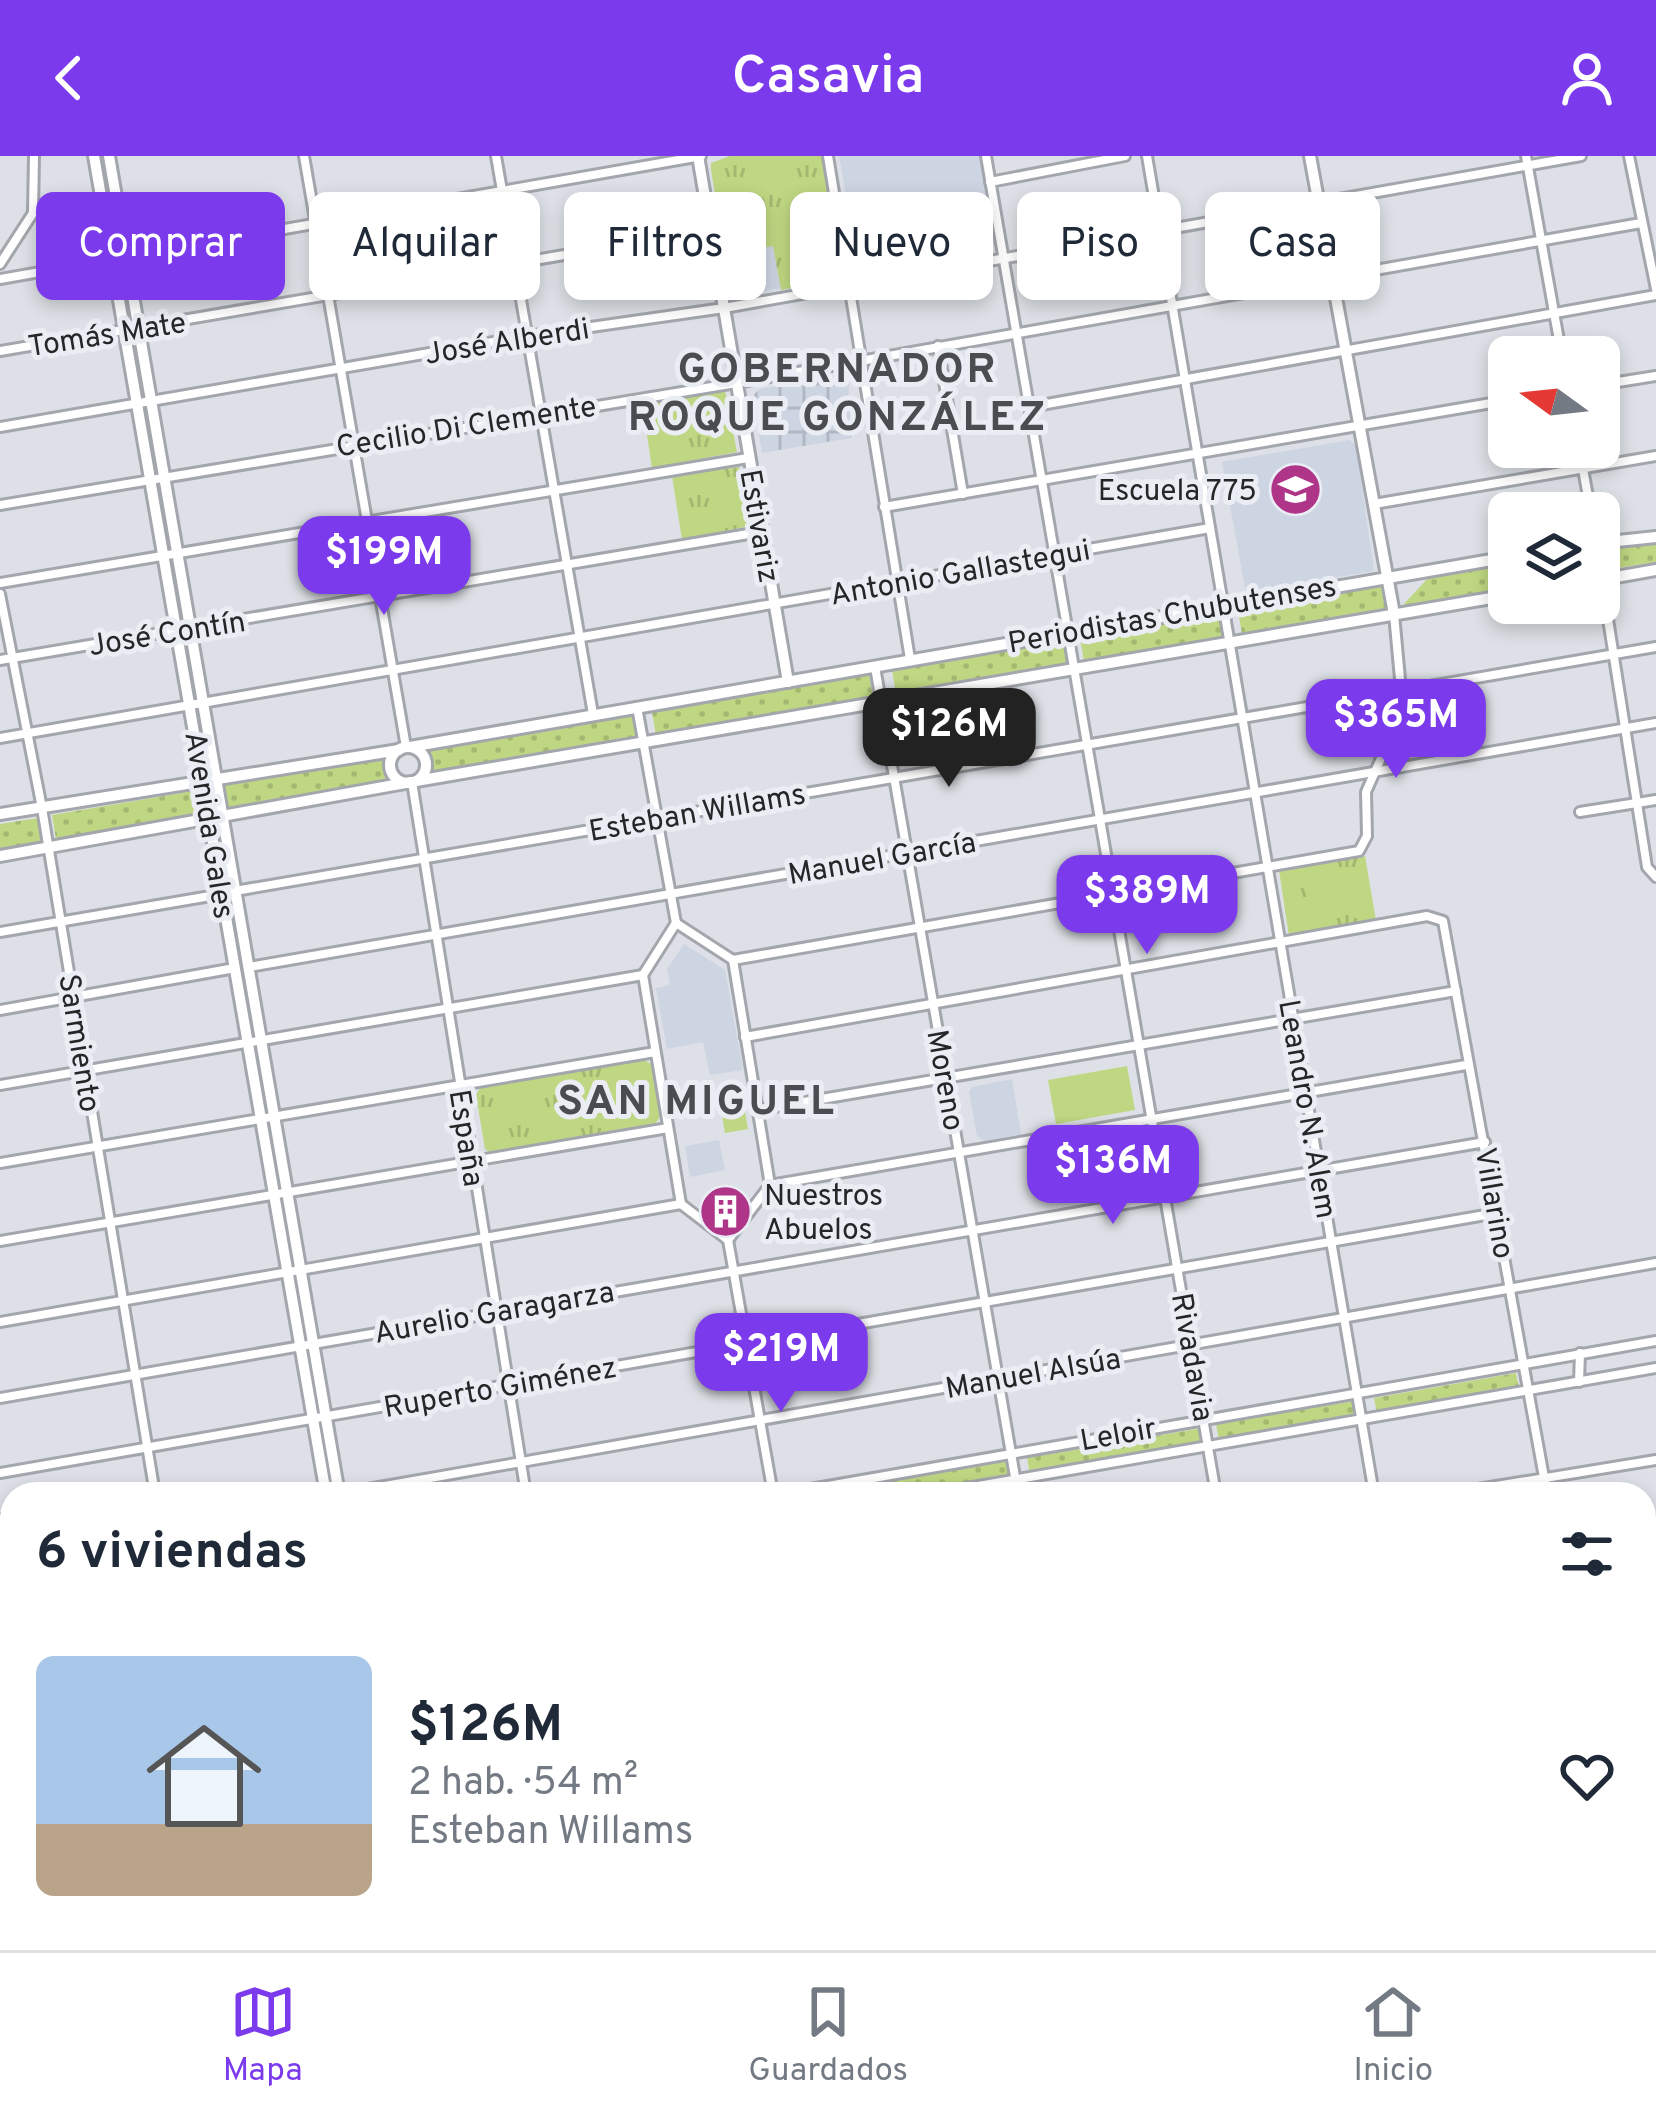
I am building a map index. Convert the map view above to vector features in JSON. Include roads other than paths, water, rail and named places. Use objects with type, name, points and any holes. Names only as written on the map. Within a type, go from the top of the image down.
[{"type":"street","points":[[0,264],[33,212],[34,156]]},
{"type":"street","name":"Avenida Gales","points":[[94,156],[103,192]]},
{"type":"street","name":"Avenida Gales","points":[[109,156],[113,192]]},
{"type":"street","points":[[304,156],[310,192]]},
{"type":"street","points":[[496,156],[502,191]]},
{"type":"street","points":[[496,192],[700,156]]},
{"type":"street","name":"Estivariz","points":[[700,156],[705,192]]},
{"type":"street","points":[[828,156],[834,192]]},
{"type":"street","name":"Rivadavia","points":[[986,156],[1214,1482]]},
{"type":"street","points":[[990,182],[1125,156]]},
{"type":"street","name":"Leandro N. Alem","points":[[1147,156],[1153,192]]},
{"type":"street","points":[[1310,156],[1316,192]]},
{"type":"street","name":"José Alberdi","points":[[1369,192],[1527,161],[1581,156]]},
{"type":"street","points":[[1030,407],[1656,292],[1629,156]]},
{"type":"street","points":[[1527,161],[1558,336]]},
{"type":"street","name":"Cecilio Di Clemente","points":[[1380,271],[1641,223]]},
{"type":"street","name":"José Alberdi","points":[[993,257],[1017,253]]},
{"type":"street","points":[[0,280],[36,273]]},
{"type":"street","name":"José Alberdi","points":[[0,427],[790,296]]},
{"type":"street","name":"Tomás Mate","points":[[0,351],[309,299]]},
{"type":"street","name":"Avenida Gales","points":[[122,300],[184,632],[191,710],[224,817],[314,1343],[325,1482]]},
{"type":"street","name":"Avenida Gales","points":[[131,300],[139,329],[145,406]]},
{"type":"street","points":[[329,300],[405,748],[391,771],[413,782],[425,762],[405,748]]},
{"type":"street","points":[[522,300],[593,714]]},
{"type":"street","name":"Estivariz","points":[[723,300],[788,682]]},
{"type":"street","points":[[852,300],[858,359],[910,659]]},
{"type":"street","name":"Leandro N. Alem","points":[[1171,300],[1372,1482]]},
{"type":"street","name":"Cecilio Di Clemente","points":[[0,505],[1213,300]]},
{"type":"street","points":[[1334,300],[1394,614],[1401,690]]},
{"type":"street","points":[[938,346],[964,494]]},
{"type":"street","points":[[1620,382],[1656,376]]},
{"type":"street","points":[[884,507],[1488,404]]},
{"type":"street","points":[[1373,505],[1656,456]]},
{"type":"street","points":[[0,583],[748,458]]},
{"type":"street","points":[[1583,469],[1587,492]]},
{"type":"street","name":"Antonio Gallastegui","points":[[0,739],[191,710],[1210,528]]},
{"type":"street","name":"José Contín","points":[[5,659],[760,532]]},
{"type":"street","points":[[1620,541],[1656,537]]},
{"type":"street","name":"Periodistas Chubutenses","points":[[0,814],[210,783],[1488,560]]},
{"type":"street","points":[[1620,576],[1656,570]]},
{"type":"street","name":"Sarmiento","points":[[0,594],[5,659],[27,734],[41,808],[153,1482]]},
{"type":"street","name":"Periodistas Chubutenses","points":[[0,856],[1488,598]]},
{"type":"street","points":[[1609,624],[1647,867],[1655,877]]},
{"type":"street","name":"Avenida Gales","points":[[184,632],[205,705],[209,819],[300,1347],[336,1482]]},
{"type":"street","name":"Esteban Willams","points":[[236,891],[1656,647]]},
{"type":"street","name":"Moreno","points":[[874,666],[1016,1482]]},
{"type":"street","points":[[676,923],[733,960],[1360,851],[1367,836],[1366,792],[1382,744],[1373,695]]},
{"type":"street","points":[[637,707],[676,923],[643,975],[681,1204],[728,1240],[771,1482]]},
{"type":"street","name":"Manuel García","points":[[249,967],[1656,723]]},
{"type":"street","name":"España","points":[[413,782],[421,860],[524,1482]]},
{"type":"street","points":[[1580,812],[1656,800]]},
{"type":"street","points":[[0,932],[221,894]]},
{"type":"street","name":"Villarino","points":[[1280,943],[1435,918],[1448,930],[1466,1065],[1485,1142],[1545,1482]]},
{"type":"street","points":[[745,1036],[1280,943]]},
{"type":"street","points":[[733,960],[770,1186]]},
{"type":"street","points":[[0,1010],[235,968]]},
{"type":"street","points":[[0,1085],[643,975]]},
{"type":"street","points":[[758,1110],[1456,991]]},
{"type":"street","points":[[0,1163],[655,1052]]},
{"type":"street","points":[[728,1240],[770,1186],[1466,1065]]},
{"type":"street","points":[[0,1241],[668,1128]]},
{"type":"street","name":"Aurelio Garagarza","points":[[0,1398],[1485,1142]]},
{"type":"street","points":[[0,1322],[681,1204]]},
{"type":"street","name":"Ruperto Giménez","points":[[0,1473],[1497,1214]]},
{"type":"street","name":"Manuel Alsúa","points":[[407,1482],[1656,1263]]},
{"type":"street","name":"Leloir","points":[[849,1482],[1656,1340]]},
{"type":"street","points":[[1579,1382],[1580,1353]]},
{"type":"street","name":"Leloir","points":[[998,1482],[1656,1369]]},
{"type":"street","points":[[1515,1482],[1656,1460]]},
{"type":"place","name":"Escuela 775","points":[[1296,490]]},
{"type":"place","name":"Nuestros Abuelos","points":[[725,1212]]},
{"type":"district","name":"GOBERNADOR ROQUE GONZÁLEZ","points":[[838,391]]},
{"type":"district","name":"SAN MIGUEL","points":[[697,1099]]}]
